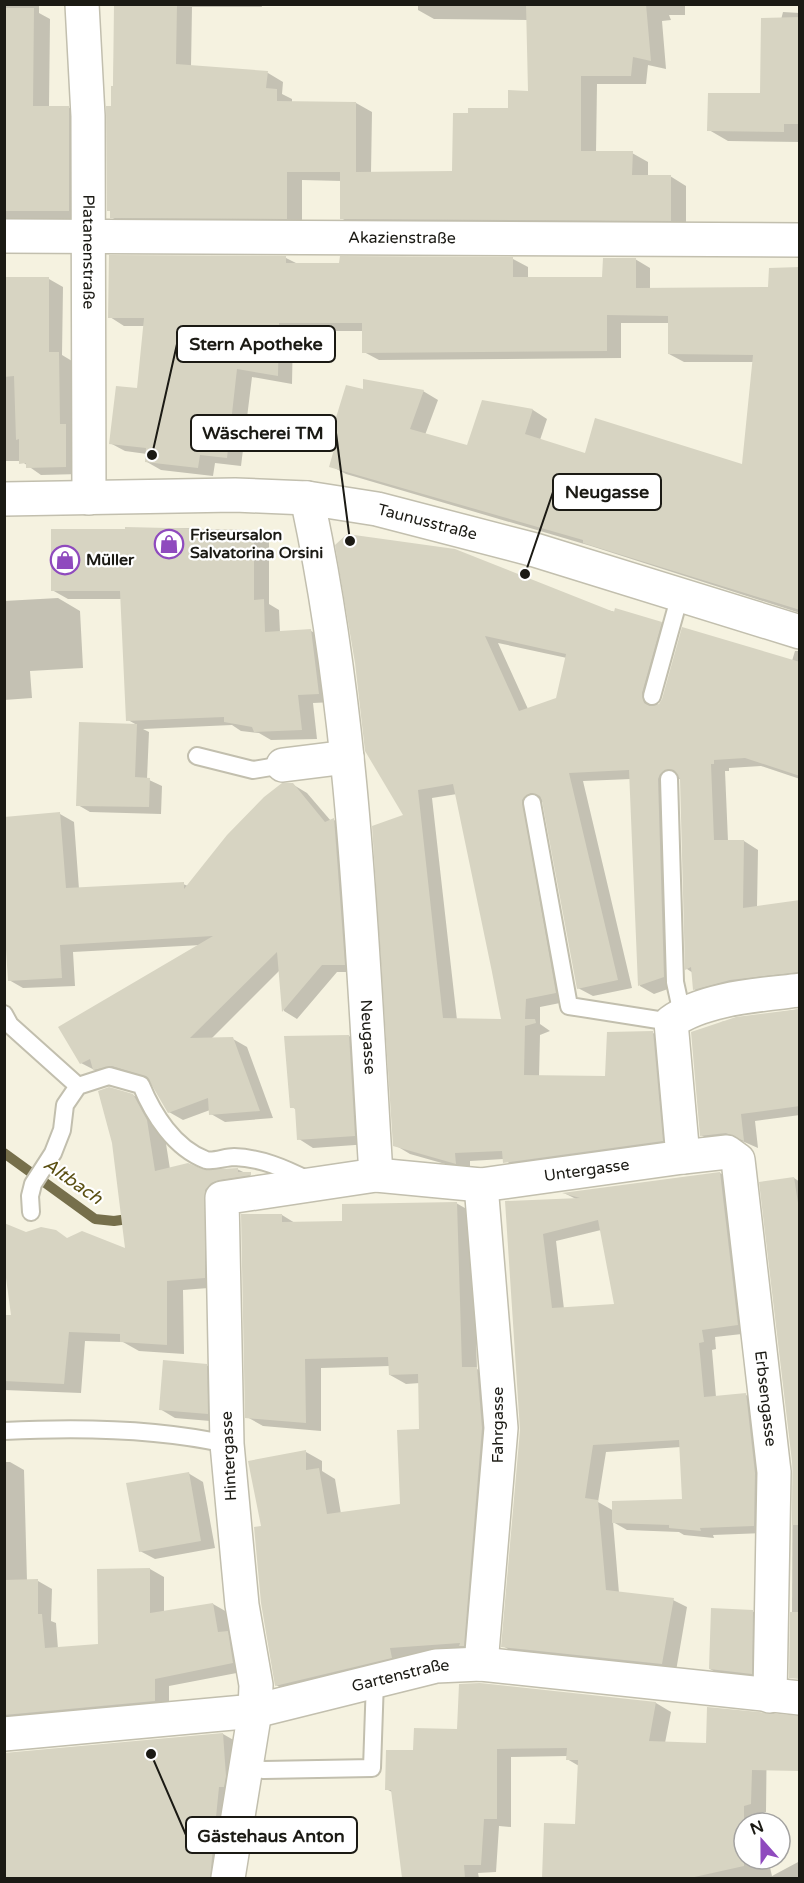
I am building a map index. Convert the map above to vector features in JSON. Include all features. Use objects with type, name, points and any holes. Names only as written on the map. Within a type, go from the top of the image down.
[{"type":"street","name":"Platanenstraße","points":[[82,4],[88,116],[89,498]]},
{"type":"street","name":"Akazienstraße","points":[[4,236],[800,240]]},
{"type":"street","name":"Taunusstraße","points":[[4,499],[235,495],[307,498],[426,519],[535,549],[800,632]]},
{"type":"street","name":"Neugasse","points":[[307,498],[338,672],[347,757],[358,887],[376,1175]]},
{"type":"street","points":[[284,765],[347,757]]},
{"type":"street","points":[[683,1157],[677,1018],[742,997],[800,990]]},
{"type":"street","name":"Erbsengasse","points":[[683,1157],[727,1152],[738,1160],[774,1472],[785,1697]]},
{"type":"street","name":"Untergasse","points":[[222,1198],[376,1175],[481,1185],[683,1157]]},
{"type":"street","name":"Fahrgasse","points":[[481,1185],[501,1428],[481,1664]]},
{"type":"street","name":"Hintergasse","points":[[222,1198],[227,1444],[242,1605],[256,1685],[255,1712],[244,1767],[228,1878]]},
{"type":"street","name":"Gartenstraße","points":[[4,1734],[255,1712],[436,1666],[481,1664],[785,1697]]},
{"type":"lane","points":[[652,696],[680,595]]},
{"type":"lane","points":[[197,756],[253,770],[284,765]]},
{"type":"lane","points":[[532,803],[569,1006],[677,1018],[669,779]]},
{"type":"lane","points":[[4,1014],[17,1032],[78,1086]]},
{"type":"lane","points":[[31,1212],[30,1196],[33,1184],[44,1170],[62,1130],[65,1105],[78,1086],[109,1076],[141,1085],[152,1112],[171,1134],[207,1160],[233,1157],[272,1162],[314,1184]]},
{"type":"lane","points":[[4,1431],[79,1429],[139,1432],[227,1444]]},
{"type":"lane","points":[[244,1767],[264,1770],[372,1768],[375,1680]]},
{"type":"building","points":[[114,4],[177,4],[176,64],[268,71],[266,88],[277,89],[277,101],[356,102],[356,172],[452,171],[453,113],[468,113],[468,108],[508,108],[508,90],[528,91],[526,4],[646,4],[651,61],[633,57],[631,76],[581,76],[581,151],[633,151],[632,175],[671,175],[671,221],[340,219],[340,172],[287,172],[287,219],[110,218],[110,211],[107,211],[106,106],[111,106],[111,86],[113,86]]},
{"type":"building","points":[[4,8],[34,8],[33,106],[69,106],[69,211],[4,211]]},
{"type":"building","points":[[800,17],[800,124],[784,124],[784,132],[707,131],[708,93],[760,93],[761,18]]},
{"type":"building","points":[[109,255],[286,256],[286,263],[339,263],[340,256],[513,257],[513,277],[602,277],[603,258],[636,258],[636,288],[768,287],[769,268],[800,267],[800,610],[583,543],[583,540],[329,467],[337,439],[330,437],[346,385],[363,389],[363,379],[424,390],[410,429],[467,445],[482,400],[533,409],[525,434],[585,453],[595,418],[742,464],[753,355],[668,354],[668,316],[607,315],[607,351],[362,353],[362,323],[279,323],[278,376],[237,369],[227,458],[200,455],[198,468],[145,462],[146,448],[109,444],[116,386],[137,388],[144,318],[108,318]]},
{"type":"building","points":[[4,277],[49,277],[49,352],[59,352],[60,424],[66,424],[66,467],[26,468],[26,463],[19,464],[14,376],[4,377]]},
{"type":"building","points":[[125,527],[254,530],[254,600],[264,599],[265,632],[311,629],[319,694],[298,695],[302,730],[254,732],[252,727],[224,722],[224,717],[126,721],[120,591],[51,591],[51,529],[125,529]]},
{"type":"building","points":[[347,534],[455,549],[614,612],[615,608],[662,622],[642,693],[644,703],[650,706],[659,704],[662,699],[682,627],[800,662],[800,776],[745,758],[714,760],[714,764],[711,764],[714,840],[744,840],[743,908],[800,900],[800,972],[730,980],[693,990],[691,967],[685,970],[680,779],[674,770],[668,769],[660,774],[658,779],[664,977],[638,986],[629,770],[569,773],[618,980],[577,989],[542,801],[540,796],[531,793],[522,800],[556,993],[526,999],[525,1019],[535,1019],[536,1023],[525,1026],[524,1075],[605,1076],[607,1032],[653,1031],[663,1141],[503,1163],[502,1151],[455,1153],[456,1164],[393,1146],[372,826],[403,815],[365,751],[355,663],[335,545]],"holes":[[[485,636],[566,654],[556,698],[519,711]],[[453,784],[492,972],[501,1019],[443,1018],[418,790]]]},
{"type":"building","points":[[79,722],[137,724],[135,777],[150,778],[149,807],[76,806]]},
{"type":"building","points":[[282,783],[293,783],[325,822],[334,818],[345,965],[322,965],[282,1012],[277,952],[190,1038],[233,1037],[260,1111],[209,1115],[208,1098],[168,1113],[147,1077],[112,1066],[93,1070],[90,1059],[80,1064],[58,1027],[213,936],[60,945],[62,978],[8,981],[4,918],[4,817],[60,812],[66,888],[184,882],[184,889],[227,835],[264,797]]},
{"type":"building","points":[[800,1009],[800,1106],[741,1114],[744,1141],[726,1133],[700,1136],[691,1032],[736,1017]]},
{"type":"building","points":[[349,1035],[355,1136],[297,1140],[295,1108],[290,1108],[284,1036]]},
{"type":"building","points":[[109,1087],[133,1094],[147,1120],[155,1171],[188,1163],[205,1170],[238,1168],[238,1172],[251,1172],[251,1175],[219,1180],[211,1183],[205,1190],[205,1278],[167,1281],[167,1345],[120,1342],[120,1334],[69,1332],[64,1384],[4,1381],[4,1315],[11,1315],[4,1263],[4,1223],[26,1232],[41,1227],[56,1230],[67,1238],[82,1231],[125,1248],[112,1143],[98,1091]]},
{"type":"building","points":[[720,1172],[738,1325],[702,1330],[704,1342],[699,1343],[704,1397],[746,1393],[755,1473],[754,1526],[700,1528],[701,1531],[669,1528],[669,1525],[612,1523],[612,1501],[682,1499],[679,1440],[593,1445],[585,1498],[598,1500],[606,1590],[674,1598],[662,1664],[501,1647],[520,1430],[505,1201],[580,1198],[562,1193]],"holes":[[[598,1220],[614,1304],[552,1308],[543,1234]]]},
{"type":"building","points":[[794,1177],[800,1216],[800,1525],[792,1525],[793,1470],[759,1182]]},
{"type":"building","points":[[457,1202],[462,1367],[477,1367],[482,1428],[464,1646],[459,1646],[460,1643],[390,1648],[392,1658],[275,1686],[261,1603],[254,1527],[261,1526],[248,1461],[306,1450],[306,1470],[319,1468],[327,1514],[400,1504],[397,1430],[419,1429],[418,1374],[389,1375],[388,1357],[305,1359],[306,1423],[245,1418],[241,1214],[282,1214],[282,1222],[342,1221],[342,1204]]},
{"type":"building","points":[[163,1360],[207,1364],[208,1414],[159,1410]]},
{"type":"building","points":[[189,1472],[201,1541],[139,1552],[126,1483]]},
{"type":"building","points":[[150,1568],[150,1613],[213,1603],[218,1632],[228,1631],[233,1663],[155,1679],[155,1701],[4,1715],[4,1580],[38,1579],[38,1614],[42,1614],[45,1648],[98,1644],[97,1569]]},
{"type":"building","points":[[711,1608],[753,1610],[752,1674],[709,1669]]},
{"type":"building","points":[[790,1612],[800,1612],[800,1679],[789,1678]]},
{"type":"building","points":[[480,1683],[656,1702],[649,1741],[706,1743],[707,1707],[800,1716],[800,1771],[752,1770],[751,1804],[744,1806],[744,1811],[732,1811],[732,1869],[690,1878],[542,1878],[544,1823],[575,1824],[578,1760],[566,1760],[567,1748],[497,1749],[497,1819],[484,1819],[481,1865],[464,1865],[465,1878],[402,1878],[391,1790],[385,1790],[386,1750],[413,1750],[414,1728],[457,1729],[459,1684]]},
{"type":"building","points":[[223,1733],[226,1776],[224,1787],[219,1787],[210,1878],[4,1878],[4,1753]]},
{"type":"waterway","name":"Altbach","points":[[4,1153],[95,1219],[114,1221],[135,1218]]},
{"type":"place","name":"Stern Apotheke","points":[[152,455]]},
{"type":"place","name":"Wäscherei TM","points":[[350,541]]},
{"type":"place","name":"Friseursalon Salvatorina Orsini","points":[[169,544]]},
{"type":"place","name":"Müller","points":[[65,560]]},
{"type":"place","name":"Neugasse","points":[[525,574]]},
{"type":"place","name":"Gästehaus Anton","points":[[151,1754]]}]
